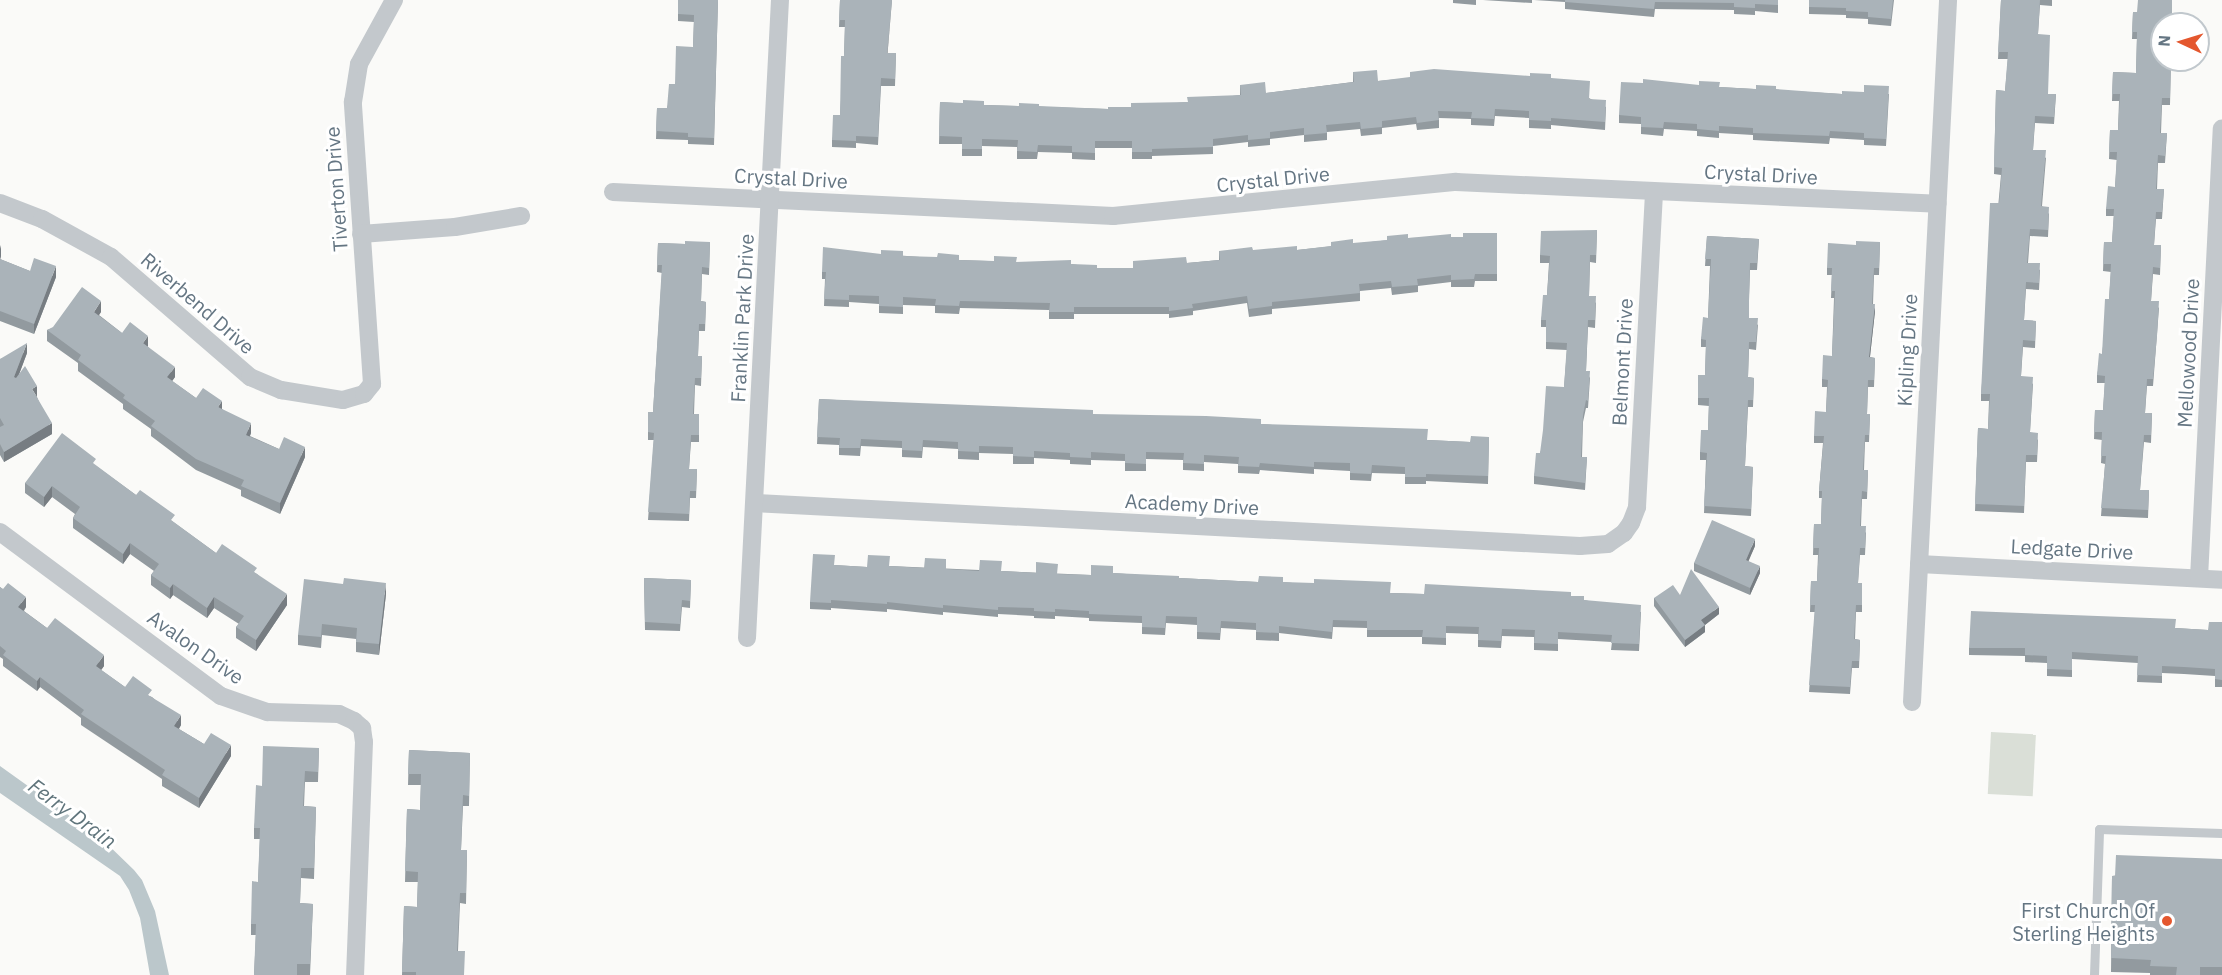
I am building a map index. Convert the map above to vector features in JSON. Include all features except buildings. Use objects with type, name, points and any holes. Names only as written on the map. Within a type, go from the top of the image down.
[{"type":"street","name":"Tiverton Drive","points":[[372,384],[353,117],[359,64],[394,0]]},
{"type":"street","name":"Franklin Park Drive","points":[[747,638],[780,0]]},
{"type":"street","name":"Kipling Drive","points":[[1912,702],[1948,0]]},
{"type":"street","name":"Mellowood Drive","points":[[2199,578],[2222,129]]},
{"type":"street","name":"Crystal Drive","points":[[613,192],[1113,216],[1455,182],[1937,204]]},
{"type":"street","name":"Belmont Drive","points":[[1624,533],[1631,523],[1636,507],[1654,190]]},
{"type":"street","name":"Riverbend Drive","points":[[0,203],[42,219],[111,257],[250,377],[281,390],[343,400],[364,394],[372,384]]},
{"type":"street","points":[[361,234],[455,227],[521,216]]},
{"type":"street","name":"Academy Drive","points":[[755,503],[1580,546],[1608,544],[1624,533]]},
{"type":"street","name":"Avalon Drive","points":[[0,532],[221,696],[240,705],[267,712],[339,714],[354,721],[362,728],[364,742],[355,975]]},
{"type":"street","name":"Ledgate Drive","points":[[1919,564],[2222,579]]},
{"type":"lane","points":[[2094,975],[2099,829],[2222,833]]},
{"type":"shaded area","points":[[1991,732],[2036,734],[2033,796],[1988,794]]},
{"type":"shaded area","name":"Ferry Drain","points":[[0,766],[102,839],[134,870],[142,880],[155,911],[169,975],[150,975],[140,918],[129,890],[120,876],[0,793]]},
{"type":"place","name":"First Church Of Sterling Heights","points":[[2167,921]]}]
